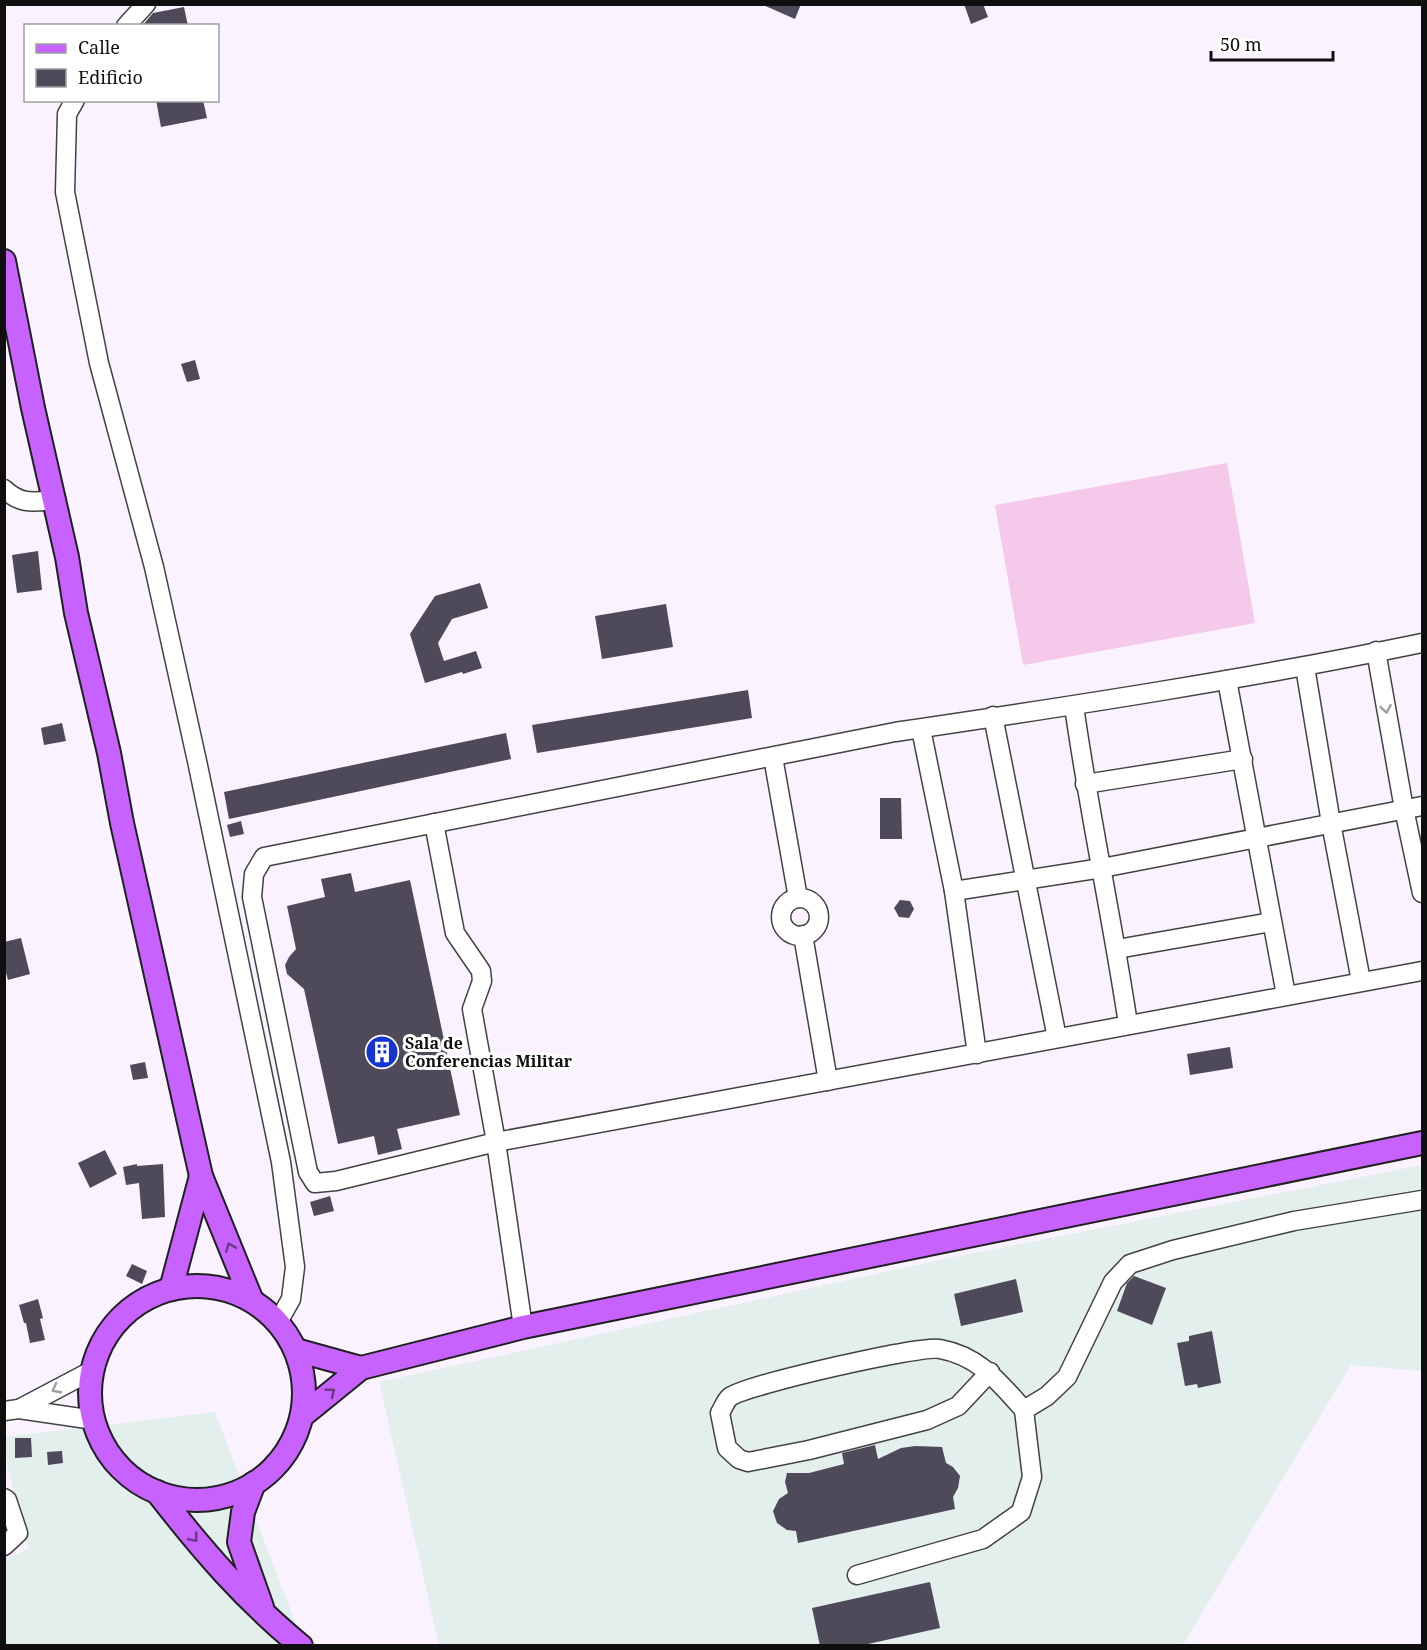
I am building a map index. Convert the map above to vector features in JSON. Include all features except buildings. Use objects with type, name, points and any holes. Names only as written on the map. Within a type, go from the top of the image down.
[{"type":"main road","points":[[4,261],[33,408],[67,557],[76,613],[109,753],[126,844],[201,1176],[252,1301]]},
{"type":"main road","points":[[302,1416],[361,1368],[523,1327],[1422,1143]]},
{"type":"main road","points":[[171,1289],[201,1176]]},
{"type":"main road","points":[[205,1286],[237,1293],[252,1301],[278,1322],[296,1350],[304,1383],[302,1416],[289,1447],[268,1473],[239,1491],[207,1499],[190,1500],[157,1492],[129,1476],[117,1464],[103,1443],[94,1420],[91,1386],[98,1354],[115,1325],[140,1303],[171,1289],[205,1286]]},
{"type":"main road","points":[[296,1350],[361,1368]]},
{"type":"main road","points":[[254,1483],[243,1512],[239,1542],[266,1616]]},
{"type":"main road","points":[[157,1492],[224,1574],[266,1616],[301,1646]]},
{"type":"street","points":[[128,24],[146,4]]},
{"type":"street","points":[[74,102],[66,114],[65,192],[99,363],[154,567],[281,1162],[295,1267],[291,1299],[278,1322]]},
{"type":"street","points":[[4,489],[14,498],[28,502],[55,500]]},
{"type":"street","points":[[1422,647],[1376,651],[1305,667],[921,729],[264,857],[254,874],[252,897],[308,1172],[315,1183],[336,1181],[496,1142],[1422,971]]},
{"type":"street","points":[[1376,651],[1404,809],[1422,893]]},
{"type":"street","points":[[1305,667],[1361,981]]},
{"type":"street","points":[[1227,680],[1286,995]]},
{"type":"street","points":[[1074,706],[1085,784],[1117,949],[1128,1024]]},
{"type":"street","points":[[993,716],[1057,1038]]},
{"type":"street","points":[[921,729],[954,891],[977,1054]]},
{"type":"street","points":[[773,757],[798,898]]},
{"type":"street","points":[[1085,784],[1243,759]]},
{"type":"street","points":[[954,891],[1025,878],[1102,868],[1422,806]]},
{"type":"street","points":[[434,824],[455,933],[481,971],[482,981],[472,1009],[496,1142],[523,1327]]},
{"type":"street","points":[[798,898],[812,902],[819,914],[815,928],[803,935],[788,931],[782,922],[782,912],[785,907],[798,898]]},
{"type":"street","points":[[1117,949],[1271,922]]},
{"type":"street","points":[[803,935],[828,1080]]},
{"type":"street","points":[[1024,1410],[1047,1396],[1067,1377],[1113,1282],[1130,1264],[1173,1250],[1294,1221],[1422,1200]]},
{"type":"street","points":[[857,1575],[983,1539],[1022,1512],[1032,1477],[1024,1410],[990,1372],[966,1358],[939,1348],[898,1352],[754,1388],[730,1397],[720,1413],[727,1448],[738,1459],[748,1462],[809,1450],[927,1420],[958,1406],[990,1372]]},
{"type":"street","points":[[12,1410],[93,1370]]},
{"type":"street","points":[[12,1410],[94,1420]]},
{"type":"street","points":[[4,1498],[8,1500],[18,1533],[4,1546]]},
{"type":"shaded area","points":[[1227,463],[1255,623],[1023,665],[995,505]]},
{"type":"shaded area","points":[[1422,1165],[1422,1371],[1351,1365],[1183,1645],[439,1645],[379,1382],[949,1258]]},
{"type":"shaded area","points":[[215,1412],[304,1645],[5,1645],[5,1559],[29,1549],[5,1457],[4,1437]]},
{"type":"place","name":"Sala de Conferencias Militar","points":[[382,1052]]}]
